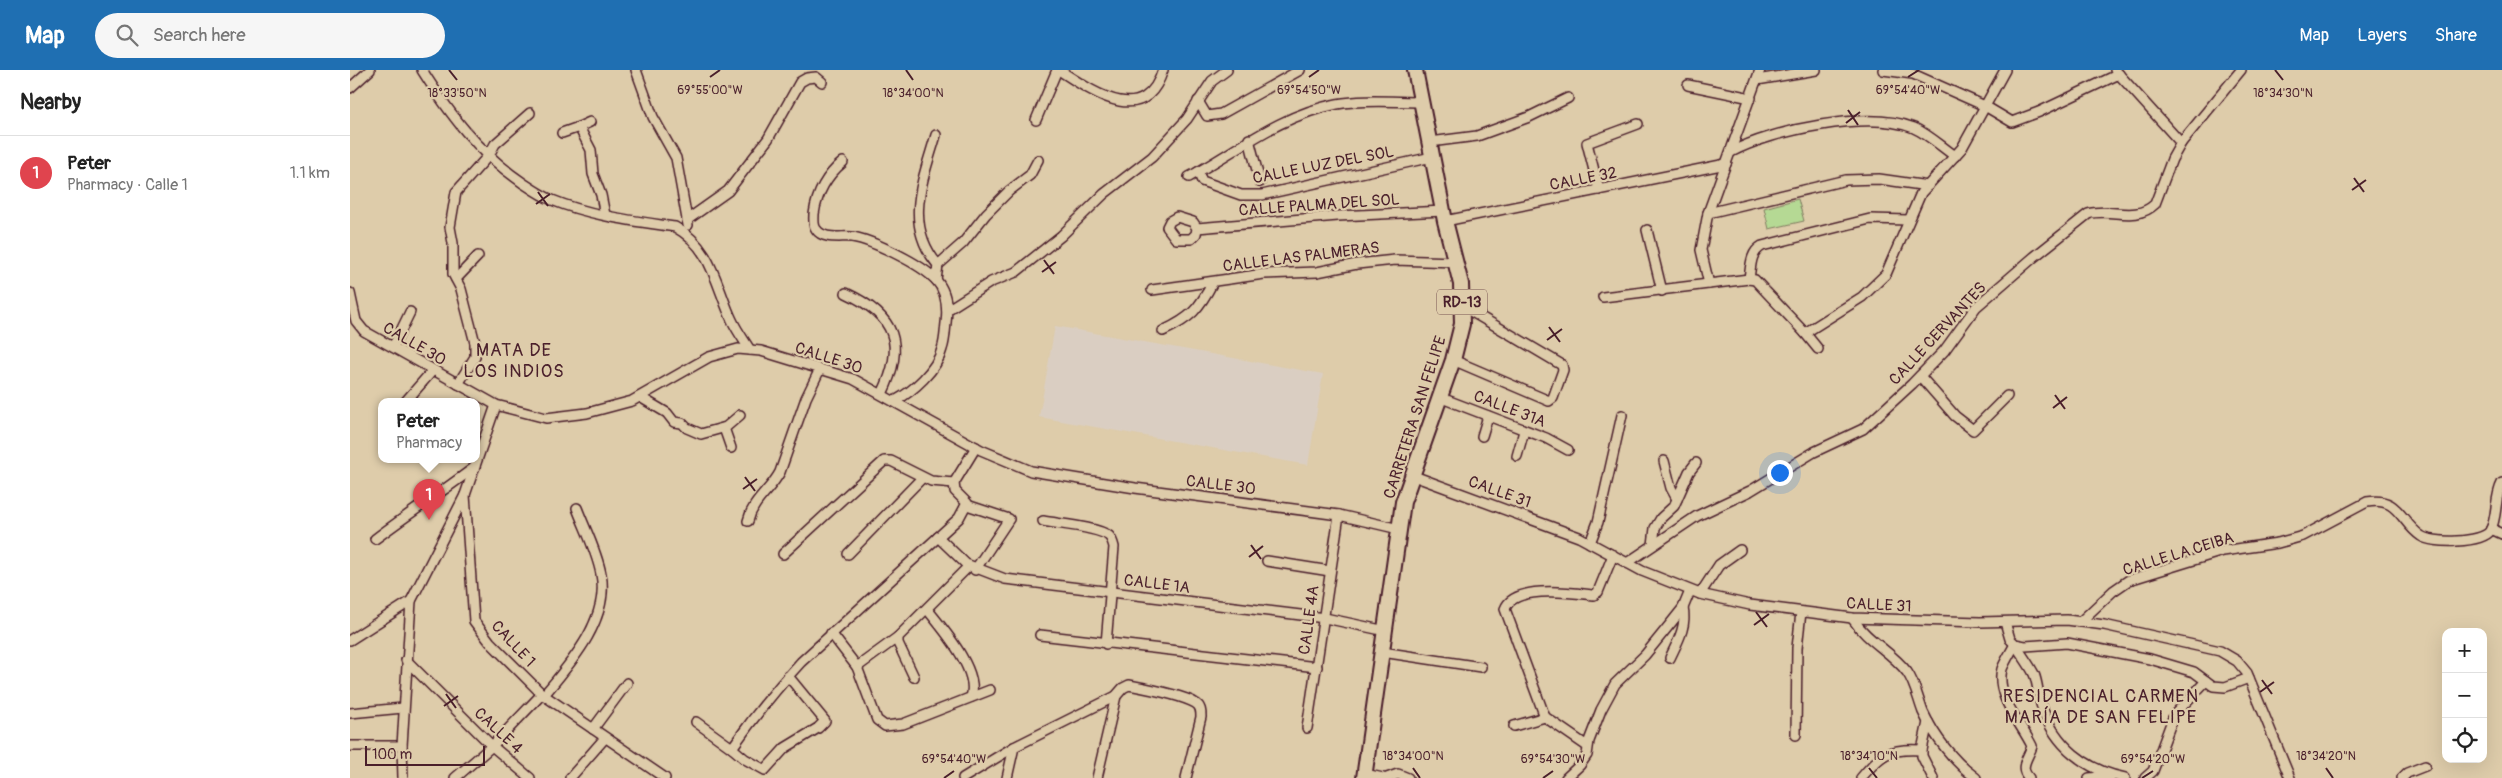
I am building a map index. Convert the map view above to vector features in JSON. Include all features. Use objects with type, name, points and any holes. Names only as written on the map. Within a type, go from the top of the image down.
[{"type":"main road","name":"CARRETERA SAN FELIPE","points":[[1365,776],[1399,529],[1411,475],[1452,360],[1462,324],[1461,284],[1444,216],[1415,70]]},
{"type":"street","points":[[350,88],[370,70]]},
{"type":"street","points":[[422,70],[464,131],[489,156],[515,177],[551,200],[605,215],[676,227],[689,235],[709,263],[733,322],[750,350]]},
{"type":"street","points":[[636,70],[653,117],[676,158],[689,235]]},
{"type":"street","points":[[1036,120],[1058,70],[1112,101],[1124,103],[1141,100],[1157,87],[1163,70]]},
{"type":"street","points":[[948,310],[991,282],[1016,272],[1061,236],[1104,194],[1132,174],[1180,128],[1212,81],[1227,70]]},
{"type":"street","points":[[1198,101],[1208,116],[1222,114],[1300,70]]},
{"type":"street","points":[[1708,284],[1701,250],[1708,213],[1760,70]]},
{"type":"street","points":[[1757,80],[1815,70]]},
{"type":"street","points":[[1883,70],[1913,74],[1985,106],[2012,122],[2018,121],[2117,72],[2181,142]]},
{"type":"street","points":[[1806,333],[1862,296],[1886,274],[1921,192],[1962,148],[2005,70]]},
{"type":"street","name":"CALLE CERVANTES","points":[[1627,563],[1697,516],[1750,491],[1814,452],[1863,429],[1920,376],[1944,350],[1976,308],[2034,257],[2088,214],[2096,211],[2138,214],[2155,204],[2172,159],[2181,142],[2241,70]]},
{"type":"street","points":[[687,220],[728,191],[768,139],[800,82],[807,78],[816,77],[822,82]]},
{"type":"street","points":[[1688,85],[1751,98]]},
{"type":"street","points":[[1430,142],[1477,136],[1529,117],[1568,98]]},
{"type":"street","points":[[1189,177],[1277,124],[1311,111],[1338,104],[1421,102]]},
{"type":"street","points":[[458,384],[475,357],[475,343],[465,302],[453,274],[453,243],[450,227],[456,192],[489,156],[495,144],[530,113]]},
{"type":"street","points":[[1731,152],[1748,142],[1820,124],[1867,120],[1913,128],[1955,156]]},
{"type":"street","points":[[562,133],[590,122]]},
{"type":"street","points":[[1599,190],[1587,143],[1638,124]]},
{"type":"street","points":[[579,127],[591,150],[593,174],[601,195],[605,215]]},
{"type":"street","points":[[936,134],[918,197],[918,214],[928,253],[938,265]]},
{"type":"street","points":[[1249,140],[1260,182]]},
{"type":"street","name":"CALLE LUZ DEL SOL","points":[[1198,172],[1202,181],[1241,195],[1262,194],[1432,157]]},
{"type":"street","points":[[936,280],[938,265],[963,243],[986,214],[1009,191],[1030,175],[1038,160]]},
{"type":"street","points":[[843,162],[827,177],[820,191],[815,207],[814,224],[816,229],[820,233],[833,237],[852,237],[878,244],[936,280],[946,299],[948,310],[942,350],[925,377],[910,393],[895,401]]},
{"type":"street","name":"CALLE 32","points":[[1444,216],[1599,190],[1726,164]]},
{"type":"street","points":[[1708,213],[1846,180],[1880,179],[1928,186]]},
{"type":"street","name":"CALLE PALMA DEL SOL","points":[[1197,228],[1338,216],[1444,216]]},
{"type":"street","points":[[1749,279],[1752,256],[1755,250],[1762,246],[1870,219],[1908,220]]},
{"type":"street","points":[[1646,230],[1662,291]]},
{"type":"street","points":[[456,279],[478,256]]},
{"type":"street","name":"CALLE LAS PALMERAS","points":[[1152,290],[1264,274],[1317,272],[1357,264],[1395,260],[1455,262]]},
{"type":"street","points":[[1603,297],[1749,279],[1755,280],[1806,333],[1818,349]]},
{"type":"street","points":[[1163,332],[1190,318],[1202,303],[1213,282]]},
{"type":"street","name":"CALLE 30","points":[[350,293],[353,311],[359,326],[496,406],[546,418],[587,413],[640,397],[710,357],[738,349],[761,351],[853,379],[1012,465],[1055,476],[1339,515],[1399,529]]},
{"type":"street","points":[[846,293],[871,306],[882,316],[893,333],[896,348],[894,366],[882,394]]},
{"type":"street","points":[[1452,360],[1549,402],[1553,398],[1563,370],[1562,364],[1462,306]]},
{"type":"street","points":[[392,347],[410,312]]},
{"type":"street","points":[[748,521],[751,509],[756,501],[769,488],[780,472],[806,398],[820,369]]},
{"type":"street","points":[[409,398],[433,370]]},
{"type":"street","points":[[1920,376],[1955,416],[1973,430],[2007,396]]},
{"type":"street","points":[[640,397],[667,413],[674,422],[682,423],[687,428],[701,434],[724,428],[740,415]]},
{"type":"street","name":"CALLE 31A","points":[[1439,397],[1546,438],[1568,450]]},
{"type":"street","name":"CALLE 1","points":[[480,452],[496,406]]},
{"type":"street","points":[[1590,543],[1598,522],[1608,483],[1622,415]]},
{"type":"street","points":[[1482,436],[1488,416]]},
{"type":"street","points":[[724,428],[731,448]]},
{"type":"street","points":[[1517,456],[1524,430]]},
{"type":"street","points":[[857,667],[898,637],[972,568],[1009,519],[967,504],[955,491],[954,483],[976,447]]},
{"type":"street","points":[[783,554],[884,461],[891,461],[922,478],[942,484],[954,483]]},
{"type":"street","points":[[1664,461],[1671,488],[1677,498]]},
{"type":"street","name":"CALLE 1","points":[[476,463],[465,495],[473,618],[490,642],[543,694],[665,778]]},
{"type":"street","points":[[1653,545],[1655,528],[1661,518],[1669,513],[1689,472],[1696,463]]},
{"type":"street","points":[[375,539],[475,467]]},
{"type":"street","name":"CALLE 31","points":[[1411,475],[1590,543],[1627,563],[1690,591],[1750,605],[1852,618],[2080,622],[2220,651],[2237,661],[2249,678],[2290,778]]},
{"type":"street","points":[[848,554],[922,478]]},
{"type":"street","points":[[2502,483],[2497,492],[2491,529],[2502,534]]},
{"type":"street","points":[[403,778],[402,746],[411,601],[465,495]]},
{"type":"street","name":"CALLE LA CEIBA","points":[[2080,622],[2129,580],[2223,551],[2278,543],[2303,536],[2366,502],[2377,500],[2390,504],[2400,511],[2421,536],[2430,540],[2476,539],[2486,536],[2491,529]]},
{"type":"street","points":[[732,748],[788,676],[831,633],[959,518],[967,504]]},
{"type":"street","points":[[457,778],[492,746],[543,694],[577,654],[601,604],[600,571],[578,508]]},
{"type":"street","name":"CALLE 4A","points":[[1307,728],[1339,515]]},
{"type":"street","points":[[1043,521],[1108,535],[1114,547],[1106,644]]},
{"type":"street","name":"CALLE 1A","points":[[938,537],[972,568],[1005,579],[1325,618],[1386,631]]},
{"type":"street","points":[[1700,594],[1719,565],[1740,550]]},
{"type":"street","points":[[1587,746],[1545,717],[1506,606],[1523,596],[1545,591],[1594,595],[1598,592],[1613,555]]},
{"type":"street","points":[[1267,561],[1330,571]]},
{"type":"street","points":[[1566,778],[1580,765],[1587,755],[1587,746],[1601,710],[1615,684],[1645,655],[1683,608],[1690,591]]},
{"type":"street","points":[[350,640],[411,601]]},
{"type":"street","points":[[1670,658],[1683,630],[1686,618],[1683,608]]},
{"type":"street","points":[[927,609],[955,646],[968,670],[973,683],[971,697]]},
{"type":"street","points":[[1796,735],[1796,648],[1801,612]]},
{"type":"street","points":[[1852,618],[1863,634],[1896,659],[1909,674],[1928,722],[1943,744],[1976,778]]},
{"type":"street","points":[[2005,622],[2010,639],[2035,676],[2043,710],[2057,736],[2071,752],[2089,767],[2125,778]]},
{"type":"street","points":[[831,633],[857,667],[877,720],[885,726],[903,724],[990,690]]},
{"type":"street","points":[[1040,635],[1106,644],[1317,666]]},
{"type":"street","points":[[898,637],[898,643],[914,677]]},
{"type":"street","points":[[2015,644],[2024,646],[2066,643],[2182,668],[2213,686],[2226,687],[2249,678]]},
{"type":"street","points":[[2015,644],[2002,668],[2001,679],[2003,692],[2012,713],[2032,746],[2024,765],[2024,772],[2028,778]]},
{"type":"street","points":[[1382,652],[1481,666]]},
{"type":"street","name":"CALLE 4","points":[[406,660],[492,746],[530,778]]},
{"type":"street","points":[[696,722],[732,748],[745,760],[767,770],[789,745],[825,722],[825,719],[788,676]]},
{"type":"street","points":[[2145,778],[2153,771],[2174,715],[2206,681]]},
{"type":"street","points":[[593,729],[627,683]]},
{"type":"street","points":[[963,778],[973,775],[1014,747],[1116,696],[1123,688],[1129,685],[1146,688],[1195,703],[1201,710],[1201,717],[1186,778]]},
{"type":"street","points":[[1097,778],[1116,696]]},
{"type":"street","points":[[350,713],[404,708]]},
{"type":"street","points":[[1514,726],[1545,717]]},
{"type":"street","points":[[1928,722],[1922,756],[1933,778]]},
{"type":"street","points":[[570,778],[605,738]]},
{"type":"street","points":[[350,746],[402,746]]},
{"type":"street","points":[[1007,778],[1014,747]]},
{"type":"street","points":[[1861,778],[1877,759],[1899,749],[1922,750]]},
{"type":"street","points":[[2402,778],[2407,773],[2425,766]]},
{"type":"street","points":[[1387,778],[1398,774],[1408,778]]},
{"type":"street","points":[[1365,776],[1383,778]]},
{"type":"street","points":[[2089,778],[2114,776]]},
{"type":"shaded area","points":[[1055,326],[1323,374],[1308,465],[1039,417]]},
{"type":"green space","points":[[1798,199],[1804,221],[1769,229],[1764,208]]},
{"type":"place","name":"Peter","points":[[429,520]]},
{"type":"district","name":"MATA DE LOS INDIOS","points":[[514,360]]},
{"type":"district","name":"RESIDENCIAL CARMEN MARÍA DE SAN FELIPE","points":[[2101,706]]}]
